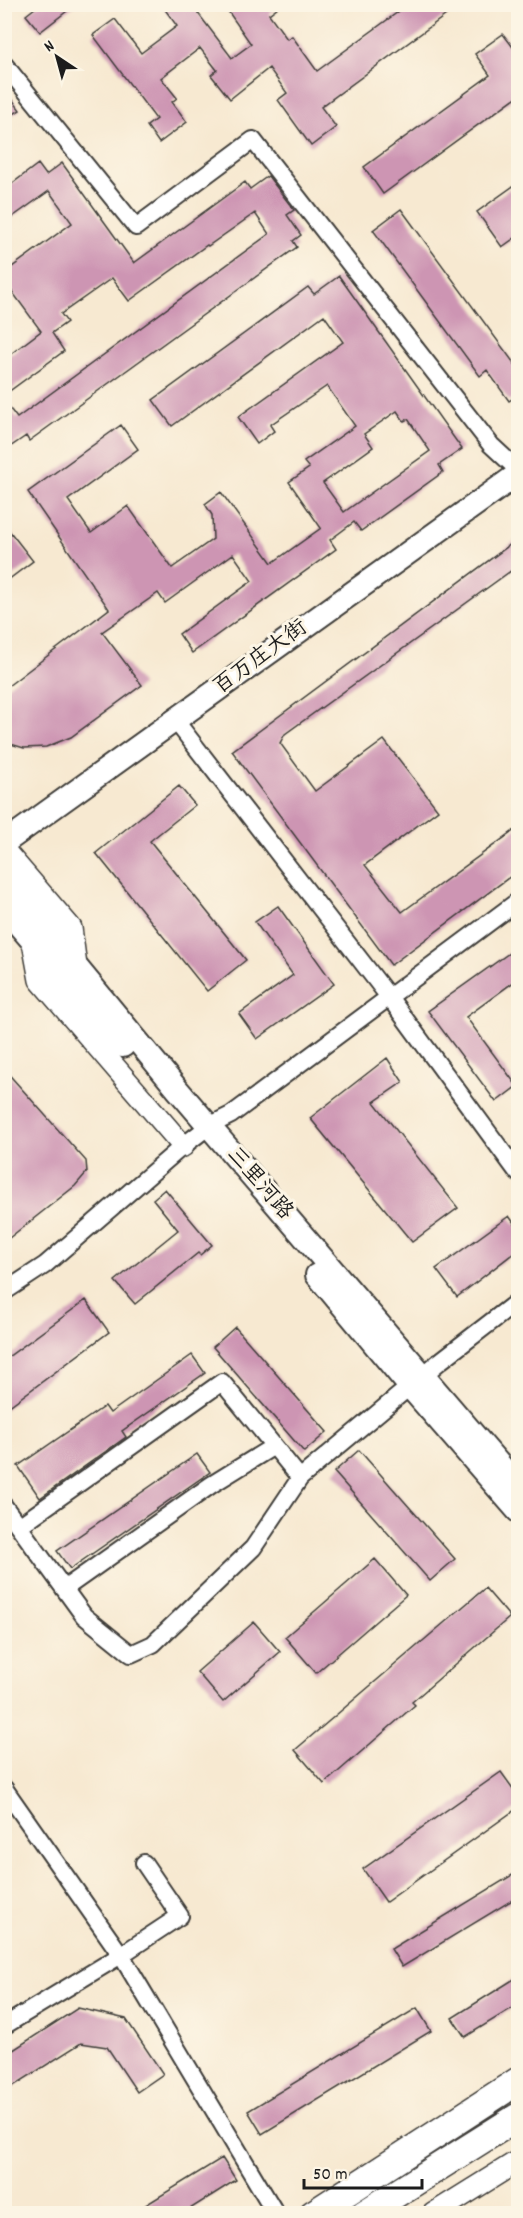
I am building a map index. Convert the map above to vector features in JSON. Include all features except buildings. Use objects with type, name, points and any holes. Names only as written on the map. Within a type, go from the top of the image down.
[{"type":"highway","points":[[313,2214],[519,2081]]},
{"type":"highway","points":[[364,2214],[519,2117]]},
{"type":"main road","name":"百万庄大街","points":[[4,843],[519,472]]},
{"type":"main road","name":"三里河路","points":[[4,879],[76,966],[197,1135]]},
{"type":"main road","name":"三里河路","points":[[4,908],[197,1135],[417,1381],[519,1486]]},
{"type":"main road","name":"三里河路","points":[[417,1381],[519,1511]]},
{"type":"street","points":[[4,64],[136,227],[253,140],[491,445],[519,472]]},
{"type":"street","points":[[175,720],[389,997],[519,1173]]},
{"type":"street","points":[[4,850],[71,928],[76,966]]},
{"type":"street","points":[[4,1292],[45,1265],[197,1135],[231,1115],[519,901]]},
{"type":"street","points":[[4,1506],[84,1616],[131,1654],[153,1644],[253,1548],[300,1478],[417,1381],[519,1301]]},
{"type":"street","points":[[19,1526],[222,1382],[300,1478]]},
{"type":"street","points":[[64,1589],[211,1485],[274,1446]]},
{"type":"street","points":[[4,1788],[122,1955],[276,2214]]},
{"type":"street","points":[[4,2026],[122,1955],[180,1916],[144,1863]]},
{"type":"street","points":[[433,2214],[519,2161]]}]
